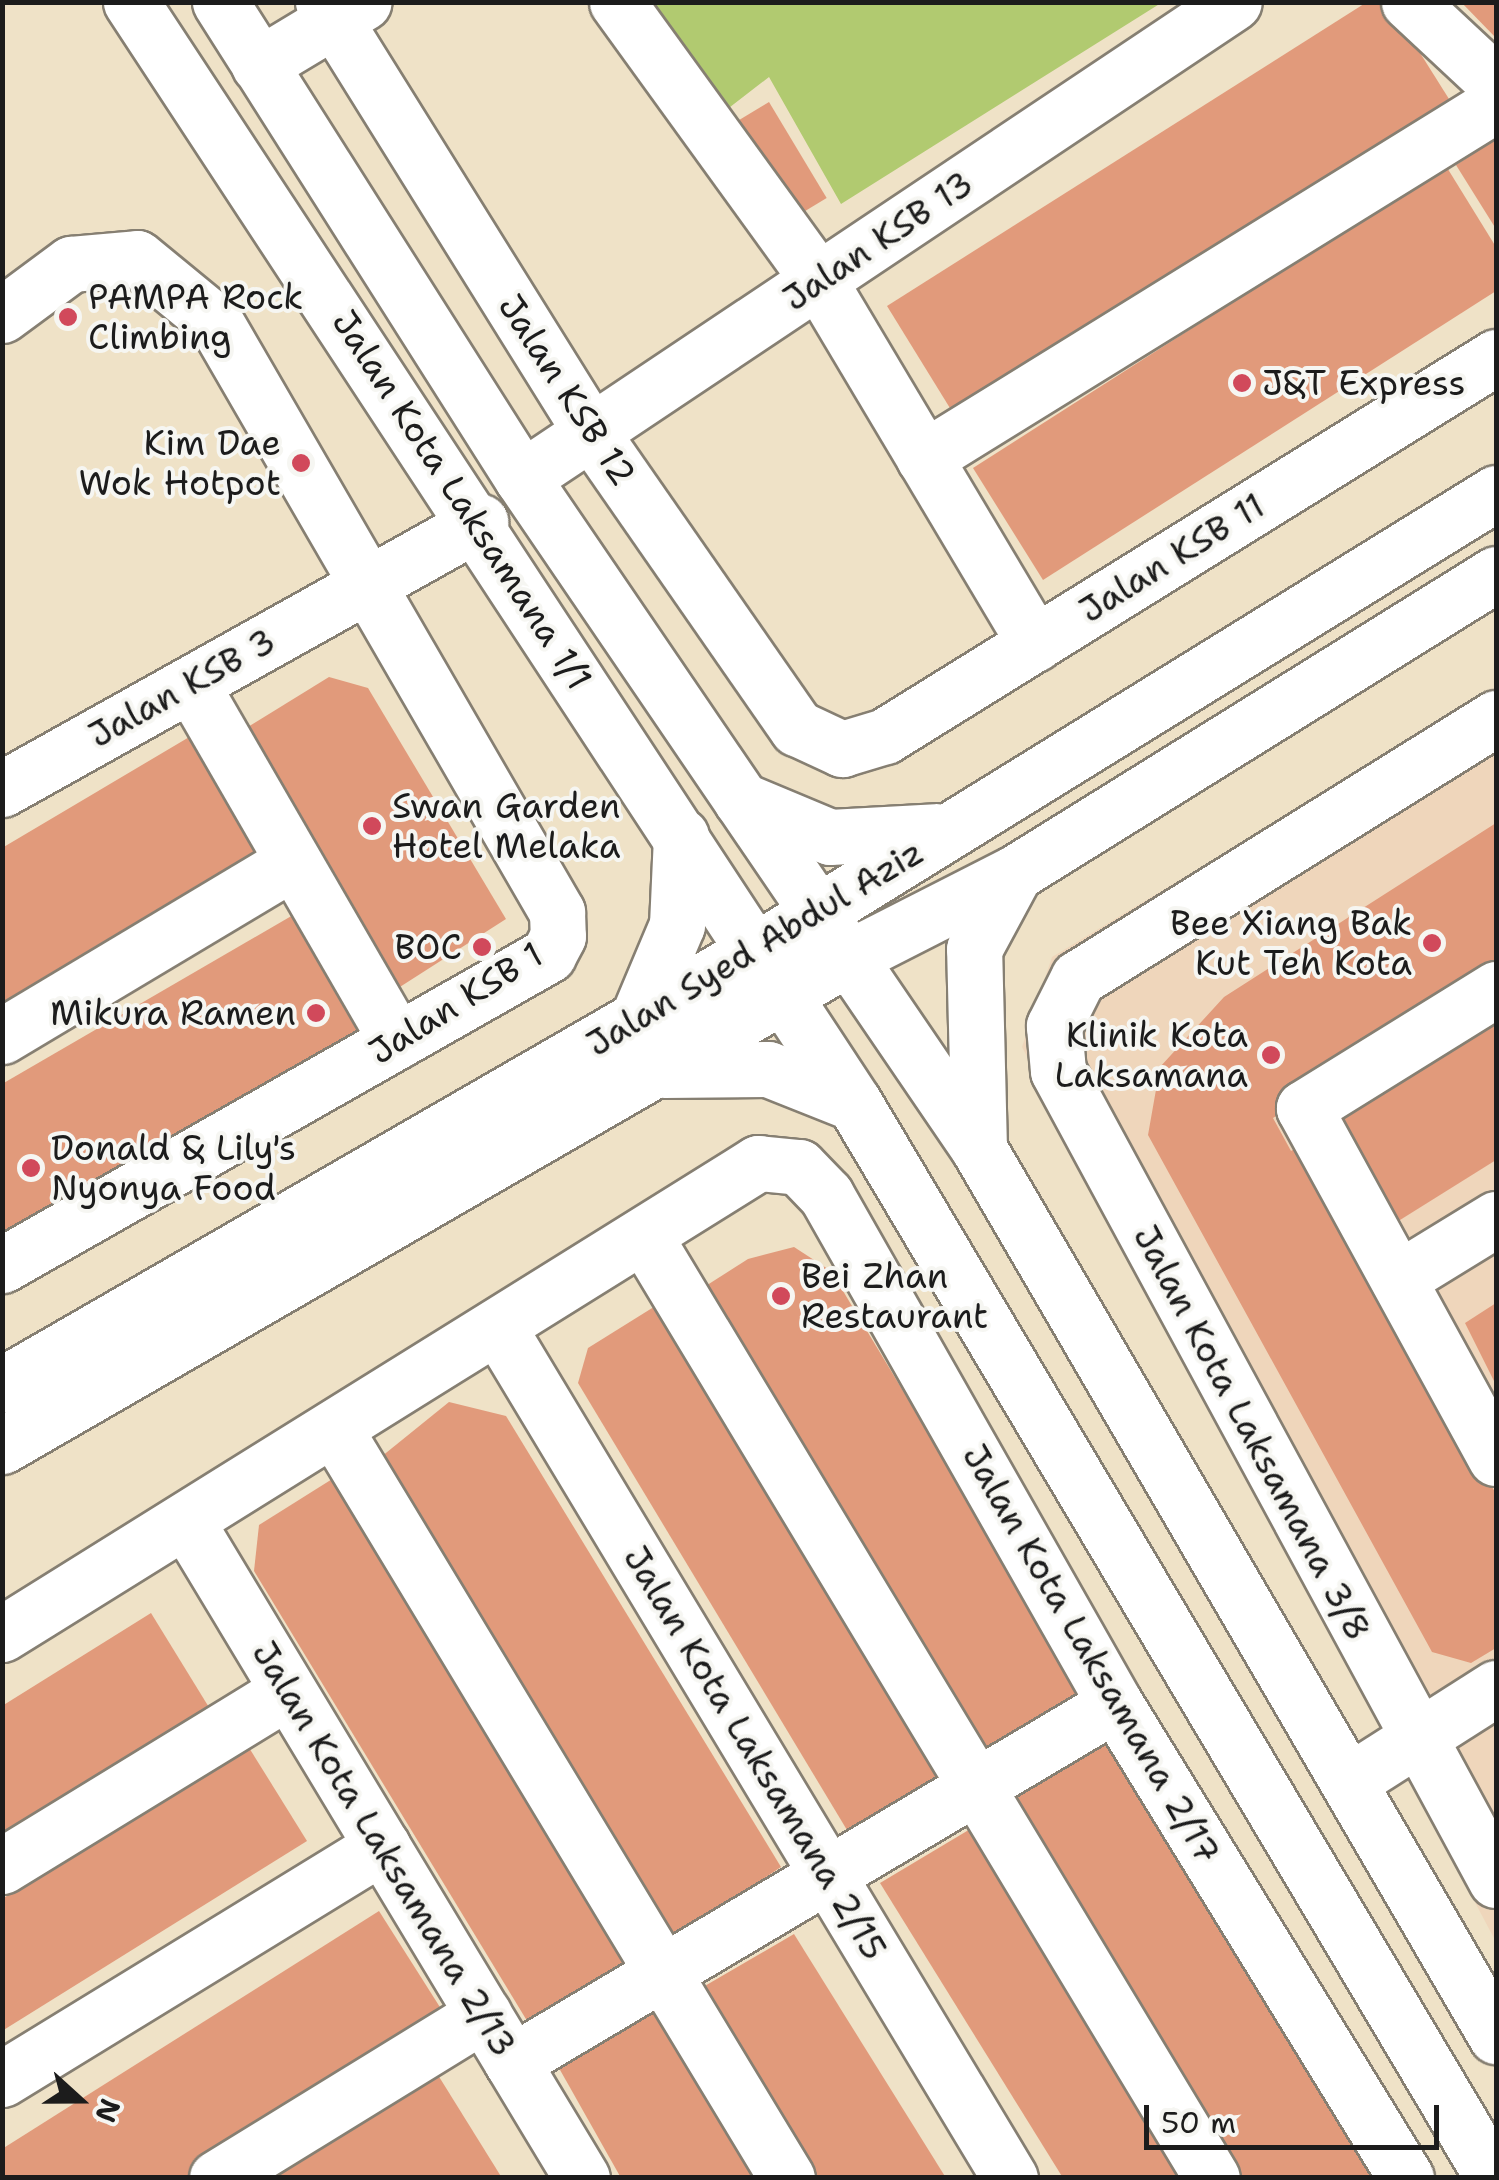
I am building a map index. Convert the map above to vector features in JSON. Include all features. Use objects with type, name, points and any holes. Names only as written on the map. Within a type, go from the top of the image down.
[{"type":"street","name":"Jalan Kota Laksamana 1/1","points":[[131,2],[480,522],[854,1103],[1477,2162]]},
{"type":"street","name":"Jalan Kota Laksamana 1/1","points":[[220,2],[522,478],[734,796],[979,1149],[1496,2036]]},
{"type":"street","points":[[617,2],[819,281],[1034,643]]},
{"type":"street","name":"Jalan KSB 13","points":[[522,478],[1234,2]]},
{"type":"street","points":[[1409,2],[1496,83]]},
{"type":"street","points":[[259,65],[340,8]]},
{"type":"street","name":"Jalan KSB 12","points":[[340,8],[591,432],[798,728],[842,748]]},
{"type":"street","points":[[924,458],[1496,104]]},
{"type":"street","name":"Jalan KSB 1","points":[[2,314],[71,264],[136,258],[216,323],[362,588],[556,912],[548,955],[2,1265]]},
{"type":"street","name":"Jalan KSB 11","points":[[842,748],[885,736],[1496,357]]},
{"type":"street","name":"Jalan Syed Abdul Aziz","points":[[769,974],[816,912],[1496,493]]},
{"type":"street","name":"Jalan KSB 3","points":[[4,784],[192,684],[480,522]]},
{"type":"street","name":"Jalan Syed Abdul Aziz","points":[[2,1446],[646,1046],[769,974],[846,958],[1015,874],[1492,579]]},
{"type":"street","points":[[192,684],[397,1041]]},
{"type":"street","name":"Jalan Kota Laksamana 3/8","points":[[1496,718],[1078,978],[1054,1026],[1058,1071],[1496,1880]]},
{"type":"street","points":[[734,796],[830,837],[949,830]]},
{"type":"street","points":[[682,836],[677,925],[646,1046],[768,1068],[854,1103]]},
{"type":"street","points":[[2,1036],[293,862]]},
{"type":"street","points":[[979,1149],[974,949],[1015,874]]},
{"type":"street","points":[[1496,988],[1304,1108],[1496,1458]]},
{"type":"street","name":"Jalan Syed Abdul Aziz","points":[[2,1385],[646,1046]]},
{"type":"street","name":"Jalan Kota Laksamana 2/17","points":[[646,1239],[758,1163],[798,1167],[826,1194],[1115,1704],[1406,2178]]},
{"type":"street","points":[[1398,1279],[1496,1219]]},
{"type":"street","points":[[2,1634],[646,1239],[972,1787],[1212,2178]]},
{"type":"street","name":"Jalan Kota Laksamana 2/15","points":[[499,1329],[1010,2178]]},
{"type":"street","points":[[335,1430],[786,2178]]},
{"type":"street","name":"Jalan Kota Laksamana 2/13","points":[[186,1521],[484,2014],[574,2174]]},
{"type":"street","points":[[1350,1781],[1496,1688]]},
{"type":"street","points":[[2,1866],[288,1691]]},
{"type":"street","points":[[512,2062],[1115,1704]]},
{"type":"street","points":[[2,2078],[382,1846]]},
{"type":"street","points":[[217,2178],[484,2014]]},
{"type":"shaded area","points":[[1496,689],[1496,1942],[1022,1047],[1052,957]]},
{"type":"green space","points":[[632,3],[1161,3],[841,204],[769,77],[712,121]]},
{"type":"building","points":[[1367,2],[1388,2],[1449,99],[953,413],[887,306]]},
{"type":"building","points":[[1461,2],[1496,2],[1496,38]]},
{"type":"building","points":[[769,102],[827,198],[791,220],[733,124]]},
{"type":"building","points":[[1496,139],[1496,229],[1456,165]]},
{"type":"building","points":[[1446,166],[1496,247],[1496,291],[1043,580],[973,468]]},
{"type":"building","name":"Swan Garden Hotel Melaka","points":[[329,677],[368,688],[506,919],[392,992],[238,733]]},
{"type":"building","points":[[196,733],[272,860],[2,1020],[2,848]]},
{"type":"building","points":[[1496,823],[1496,976],[1273,1118],[1291,1151],[1305,1143],[1496,1494],[1496,1648],[1471,1663],[1432,1652],[1148,1135],[1160,1067],[1224,997]]},
{"type":"building","points":[[300,911],[370,1023],[2,1238],[2,1084]]},
{"type":"building","points":[[1496,1016],[1496,1160],[1392,1225],[1332,1122]]},
{"type":"building","points":[[794,1247],[831,1271],[1090,1702],[981,1771],[690,1296],[748,1259]]},
{"type":"building","points":[[665,1300],[954,1786],[856,1845],[578,1383],[588,1348]]},
{"type":"building","points":[[1496,1303],[1496,1385],[1465,1323]]},
{"type":"building","points":[[449,1402],[506,1416],[781,1867],[673,1940],[376,1461]]},
{"type":"building","points":[[345,1471],[644,1961],[532,2029],[254,1571],[259,1525]]},
{"type":"building","points":[[151,1613],[210,1709],[2,1838],[2,1706]]},
{"type":"building","points":[[1114,1738],[1381,2178],[1228,2178],[998,1805]]},
{"type":"building","points":[[248,1746],[307,1841],[2,2031],[2,1899]]},
{"type":"building","points":[[977,1825],[1193,2178],[1063,2178],[880,1883]]},
{"type":"building","points":[[379,1911],[450,2023],[205,2178],[2,2178],[2,2149]]},
{"type":"building","points":[[794,1934],[946,2178],[806,2178],[691,1994]]},
{"type":"building","points":[[664,1996],[774,2178],[621,2178],[555,2061]]},
{"type":"building","points":[[433,2067],[502,2178],[259,2178]]},
{"type":"place","name":"PAMPA Rock Climbing","points":[[68,317]]},
{"type":"place","name":"J&T Express","points":[[1242,383]]},
{"type":"place","name":"Kim Dae Wok Hotpot","points":[[301,463]]},
{"type":"place","name":"Swan Garden Hotel Melaka","points":[[372,826]]},
{"type":"place","name":"Bee Xiang Bak Kut Teh Kota","points":[[1432,943]]},
{"type":"place","name":"BOC","points":[[482,947]]},
{"type":"place","name":"Mikura Ramen","points":[[316,1013]]},
{"type":"place","name":"Klinik Kota Laksamana","points":[[1271,1055]]},
{"type":"place","name":"Donald & Lily's Nyonya Food","points":[[31,1168]]},
{"type":"place","name":"Bei Zhan Restaurant","points":[[781,1296]]}]
